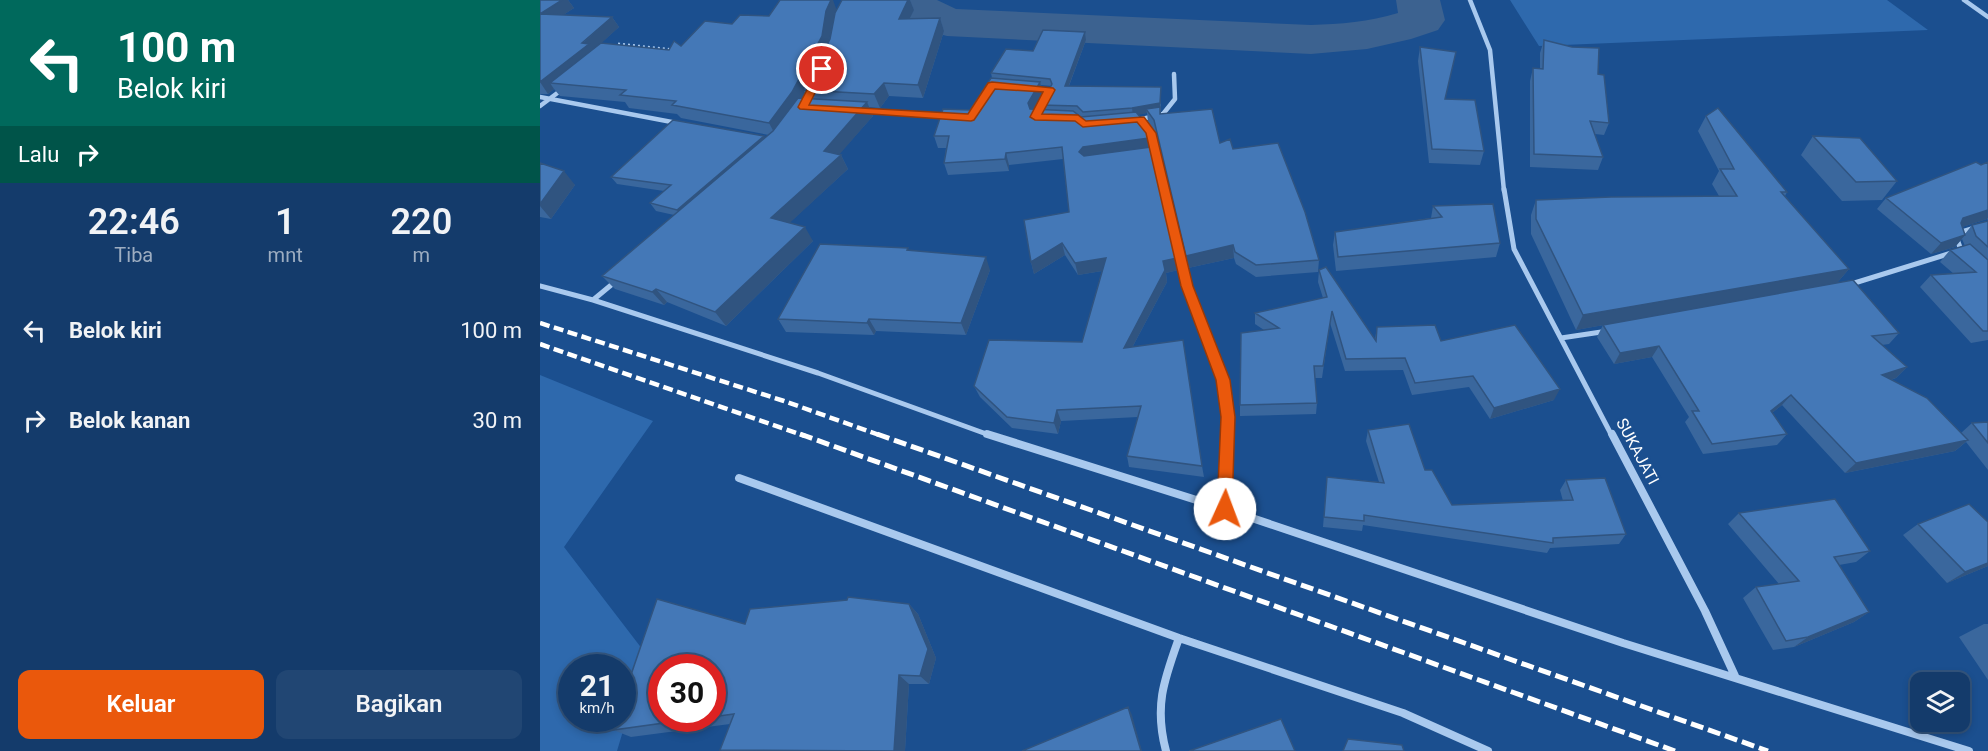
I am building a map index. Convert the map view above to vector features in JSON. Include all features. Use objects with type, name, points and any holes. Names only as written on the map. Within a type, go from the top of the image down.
[{"type":"street","name":"SUKAJATI","points":[[1470,0],[1490,50],[1506,209],[1514,249],[1694,590],[1735,676]]},
{"type":"street","points":[[1964,0],[1988,17]]},
{"type":"street","points":[[1124,121],[1163,114],[1175,99],[1174,74]]},
{"type":"street","points":[[540,106],[566,86]]},
{"type":"street","points":[[1027,88],[1050,90],[1035,117],[1046,117]]},
{"type":"street","points":[[540,97],[687,125]]},
{"type":"street","points":[[863,111],[959,117]]},
{"type":"street","points":[[1140,119],[1151,133],[1187,286],[1223,380],[1228,417],[1225,509]]},
{"type":"street","points":[[1143,155],[1155,154]]},
{"type":"street","points":[[1968,256],[1961,250],[1955,234],[1988,224]]},
{"type":"street","points":[[1840,288],[1961,250]]},
{"type":"street","points":[[593,300],[620,277]]},
{"type":"street","points":[[540,286],[593,300],[818,373],[983,433],[1225,509],[1623,643],[1735,676],[1969,751]]},
{"type":"street","points":[[1561,338],[1614,330]]},
{"type":"street","points":[[739,478],[1179,638],[1403,713],[1488,751]]},
{"type":"street","points":[[1166,751],[1159,729],[1158,703],[1179,638]]},
{"type":"path","points":[[618,44],[680,51]]},
{"type":"shaded area","points":[[1510,0],[1887,0],[1928,30],[1539,46]]},
{"type":"shaded area","points":[[540,375],[653,421],[564,547],[646,654],[636,687],[636,654],[558,654],[558,732],[623,732],[617,751],[540,751]]},
{"type":"building","points":[[540,0],[562,0],[540,14]]},
{"type":"building","points":[[780,0],[831,0],[826,11],[822,36],[792,92],[769,123],[672,105],[676,101],[620,95],[626,90],[550,83],[601,43],[669,50],[674,41],[681,46],[705,21],[732,24],[740,15],[769,16]]},
{"type":"building","points":[[842,0],[908,0],[899,19],[940,18],[918,85],[884,83],[874,94],[803,90],[830,39],[835,13]]},
{"type":"building","points":[[540,14],[612,17],[582,43],[589,44],[540,82]]},
{"type":"building","points":[[1043,30],[1085,32],[1065,86],[1161,87],[1160,103],[1083,112],[1077,106],[1041,105],[1052,84],[1050,79],[991,73],[1006,49],[1033,51]]},
{"type":"building","points":[[1544,40],[1572,47],[1599,48],[1598,74],[1604,75],[1609,123],[1590,121],[1603,157],[1534,154],[1533,68],[1543,69]]},
{"type":"building","points":[[1420,47],[1456,52],[1445,99],[1475,100],[1484,151],[1432,149]]},
{"type":"building","points":[[991,78],[1040,82],[1028,103],[1030,109],[1073,111],[1081,117],[1136,112],[1145,123],[1149,138],[1083,147],[1079,152],[1084,156],[1151,147],[1177,258],[1163,261],[1165,270],[1124,348],[1183,340],[1202,466],[1127,456],[1141,406],[1057,410],[1054,423],[1007,417],[974,386],[989,340],[1082,342],[1106,258],[1075,263],[1062,243],[1031,262],[1024,220],[1069,212],[1062,147],[1006,153],[1005,159],[944,163],[949,136],[934,136],[943,109],[970,110]]},
{"type":"building","points":[[798,98],[867,102],[824,151],[841,155],[771,218],[805,227],[715,312],[656,289],[652,292],[602,276],[773,131]]},
{"type":"building","points":[[1160,107],[1160,114],[1212,109],[1220,143],[1230,139],[1233,149],[1278,143],[1305,212],[1319,260],[1256,265],[1235,252],[1233,245],[1186,256],[1154,120],[1146,109]]},
{"type":"building","points":[[1718,108],[1787,192],[1781,192],[1849,269],[1583,315],[1536,219],[1536,200],[1737,196],[1720,169],[1734,169],[1706,116]]},
{"type":"building","points":[[673,120],[764,136],[677,210],[650,203],[671,185],[611,177]]},
{"type":"building","points":[[1813,136],[1860,138],[1897,181],[1856,182]]},
{"type":"building","points":[[1976,162],[1981,165],[1988,162],[1988,210],[1963,218],[1961,223],[1965,235],[1941,243],[1886,198]]},
{"type":"building","points":[[540,163],[564,171],[540,204]]},
{"type":"building","points":[[1493,204],[1500,243],[1338,257],[1335,232],[1442,217],[1433,206]]},
{"type":"building","points":[[1988,221],[1988,247],[1976,236],[1972,225]]},
{"type":"building","points":[[820,244],[908,248],[907,250],[986,257],[961,323],[869,319],[867,323],[778,319]]},
{"type":"building","points":[[1970,244],[1988,260],[1988,331],[1983,331],[1931,275],[1976,272],[1950,250]]},
{"type":"building","points":[[1326,267],[1376,341],[1377,327],[1435,325],[1441,341],[1515,325],[1560,389],[1494,408],[1473,376],[1415,383],[1405,358],[1346,359],[1332,311],[1323,366],[1314,366],[1317,403],[1240,405],[1241,333],[1279,328],[1255,313],[1327,297],[1319,270]]},
{"type":"building","points":[[1853,280],[1899,333],[1872,336],[1907,367],[1882,375],[1927,398],[1968,440],[1856,463],[1791,395],[1771,411],[1787,434],[1712,444],[1692,411],[1699,411],[1659,346],[1620,353],[1603,325]]},
{"type":"building","points":[[1988,422],[1988,443],[1972,423]]},
{"type":"building","points":[[1409,424],[1425,470],[1432,470],[1452,505],[1573,500],[1566,480],[1605,478],[1626,534],[1553,538],[1553,543],[1364,515],[1364,521],[1324,517],[1327,477],[1384,483],[1368,430]]},
{"type":"building","points":[[1835,499],[1870,551],[1834,557],[1869,612],[1808,637],[1786,641],[1756,587],[1799,581],[1739,513]]},
{"type":"building","points":[[1969,504],[1988,522],[1988,563],[1965,572],[1918,524]]},
{"type":"building","points":[[848,597],[909,604],[928,649],[920,676],[899,675],[894,751],[720,750],[734,714],[726,715],[726,654],[648,654],[648,725],[636,727],[636,660],[657,599],[745,624],[750,609],[847,600]]},
{"type":"building","points":[[1128,707],[1141,751],[1022,751]]},
{"type":"building","points":[[1281,719],[1295,751],[1189,751]]},
{"type":"building","points":[[1348,739],[1402,745],[1404,751],[1343,751]]},
{"type":"waterway","points":[[907,0],[913,6],[947,22],[1311,40],[1367,35],[1422,20],[1418,0]]},
{"type":"railway","points":[[540,323],[784,401],[882,436]]},
{"type":"railway","points":[[540,344],[805,436]]},
{"type":"railway","points":[[800,434],[1675,751]]},
{"type":"railway","points":[[877,434],[1768,751]]},
{"type":"route","points":[[822,69],[803,107],[971,118],[992,85],[1050,90],[1035,117],[1078,118],[1083,124],[1140,119],[1151,133],[1187,286],[1223,380],[1228,417],[1225,509]]}]
